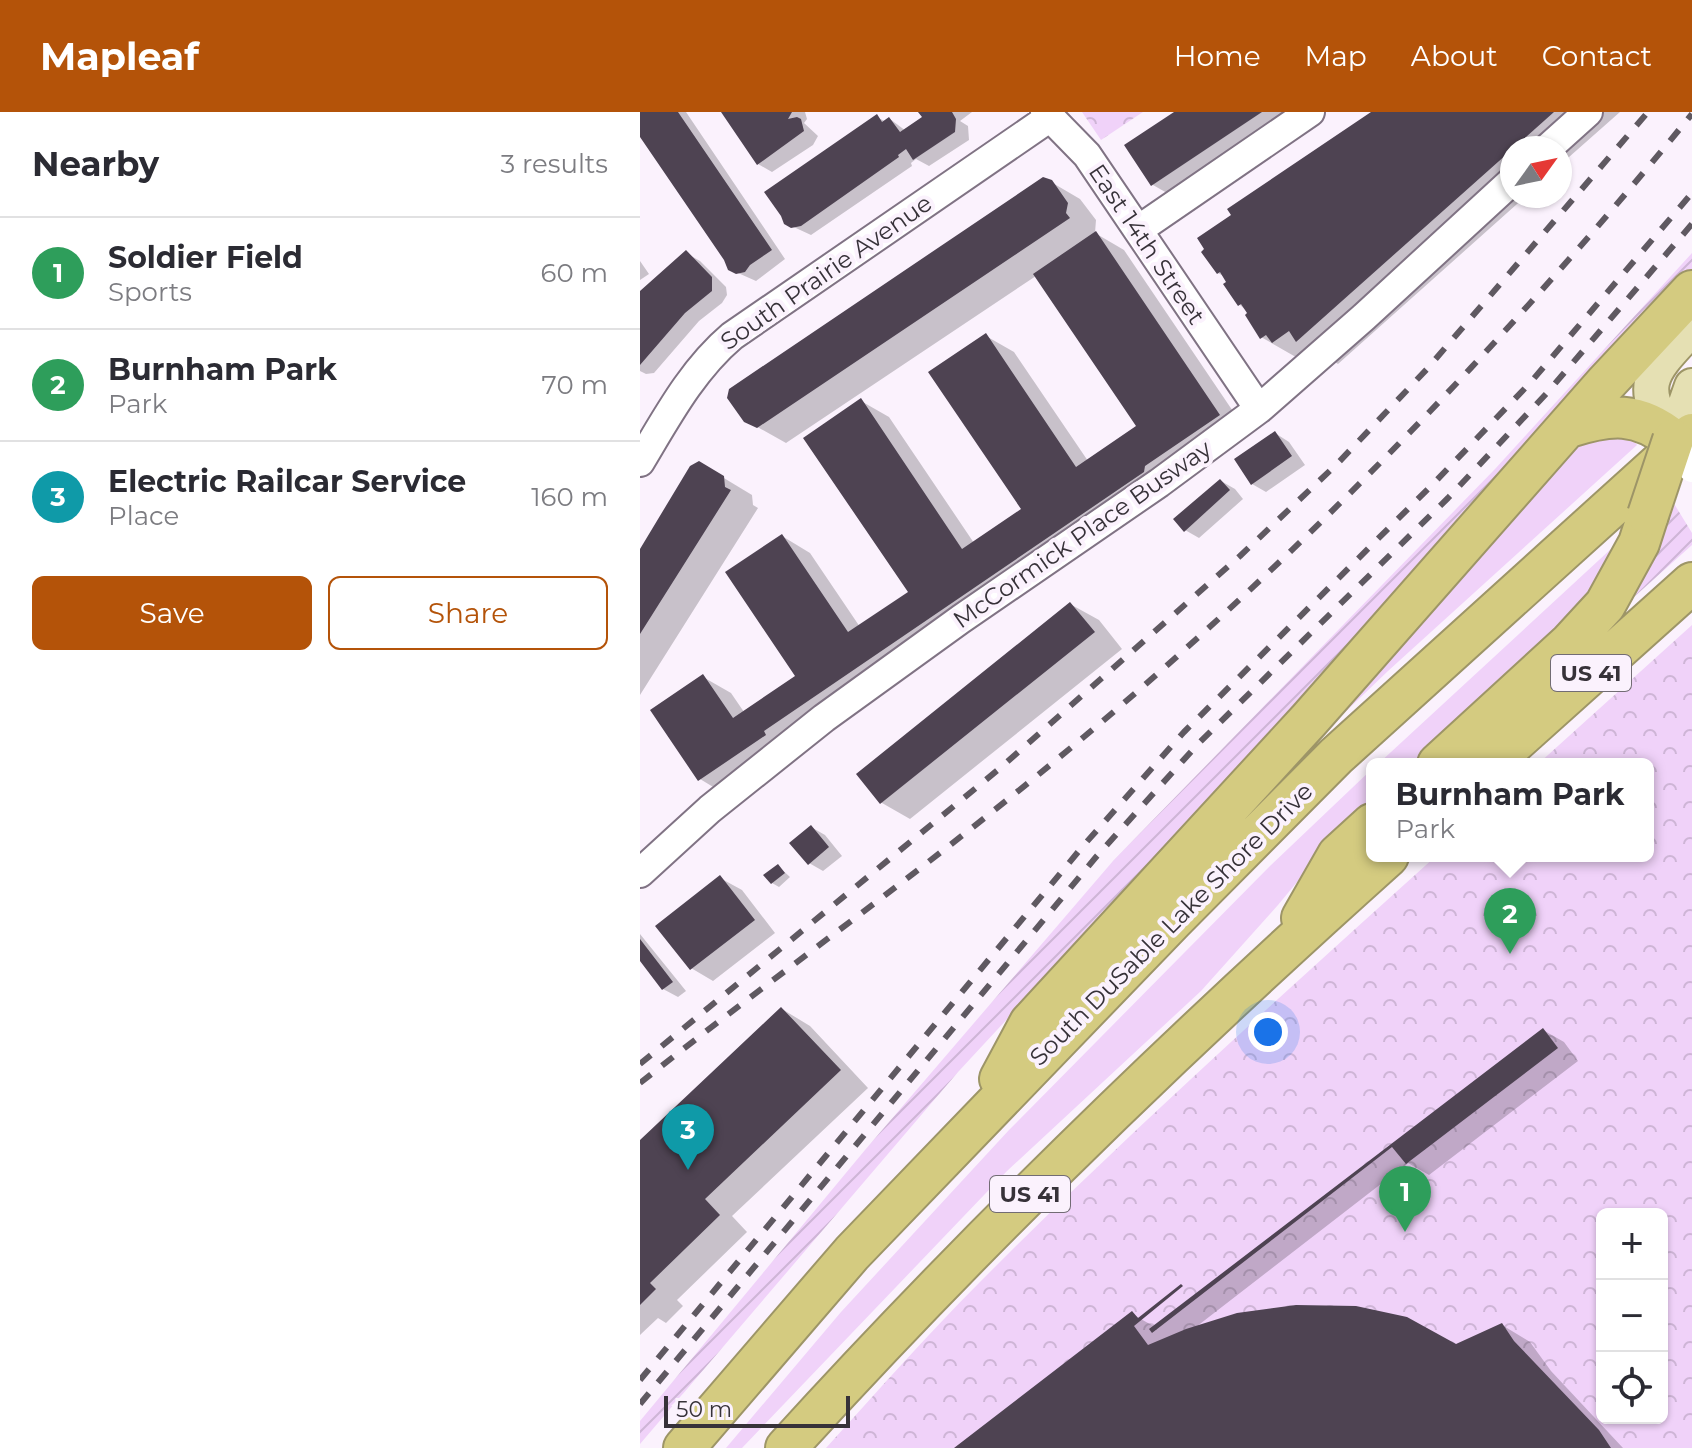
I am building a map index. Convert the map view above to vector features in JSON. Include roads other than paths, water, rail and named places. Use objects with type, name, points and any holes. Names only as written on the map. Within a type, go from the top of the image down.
[{"type":"highway","points":[[980,1118],[1030,1023],[1309,720],[1692,291]]},
{"type":"highway","points":[[1445,758],[1570,643],[1605,605],[1639,543],[1679,425],[1622,417],[1569,427]]},
{"type":"highway","name":"South DuSable Lake Shore Drive","points":[[684,1448],[852,1253],[980,1118],[1336,756],[1679,425]]},
{"type":"highway","name":"US 41","points":[[1497,758],[1692,583]]},
{"type":"highway","points":[[1284,949],[1338,855],[1366,829]]},
{"type":"highway","name":"US 41","points":[[786,1448],[863,1363],[1053,1170],[1284,949],[1381,862]]},
{"type":"main road","points":[[1679,425],[1650,397],[1655,372],[1692,328]]},
{"type":"street","points":[[1138,230],[1310,112]]},
{"type":"street","points":[[1561,136],[1588,112]]},
{"type":"street","name":"East 14th Street","points":[[1047,115],[1087,155],[1259,409]]},
{"type":"street","name":"South Prairie Avenue","points":[[640,462],[695,373],[732,336],[1047,115]]},
{"type":"street","name":"McCormick Place Busway","points":[[640,873],[710,809],[824,718],[1159,483],[1259,409],[1500,192]]},
{"type":"railway","points":[[640,1064],[999,769],[1240,556],[1337,464],[1427,369],[1648,112]]},
{"type":"railway","points":[[640,1083],[1000,806],[1138,691],[1223,615],[1388,455],[1467,373],[1619,202],[1692,114]]},
{"type":"railway","points":[[640,1380],[1083,846],[1184,732],[1530,383],[1692,193]]},
{"type":"railway","points":[[640,1404],[1096,857],[1198,744],[1448,498],[1546,394],[1692,224]]},
{"type":"place","name":"Burnham Park","points":[[1510,954]]},
{"type":"place","name":"Electric Railcar Service","points":[[688,1170]]},
{"type":"place","name":"Soldier Field","points":[[1405,1232]]}]
